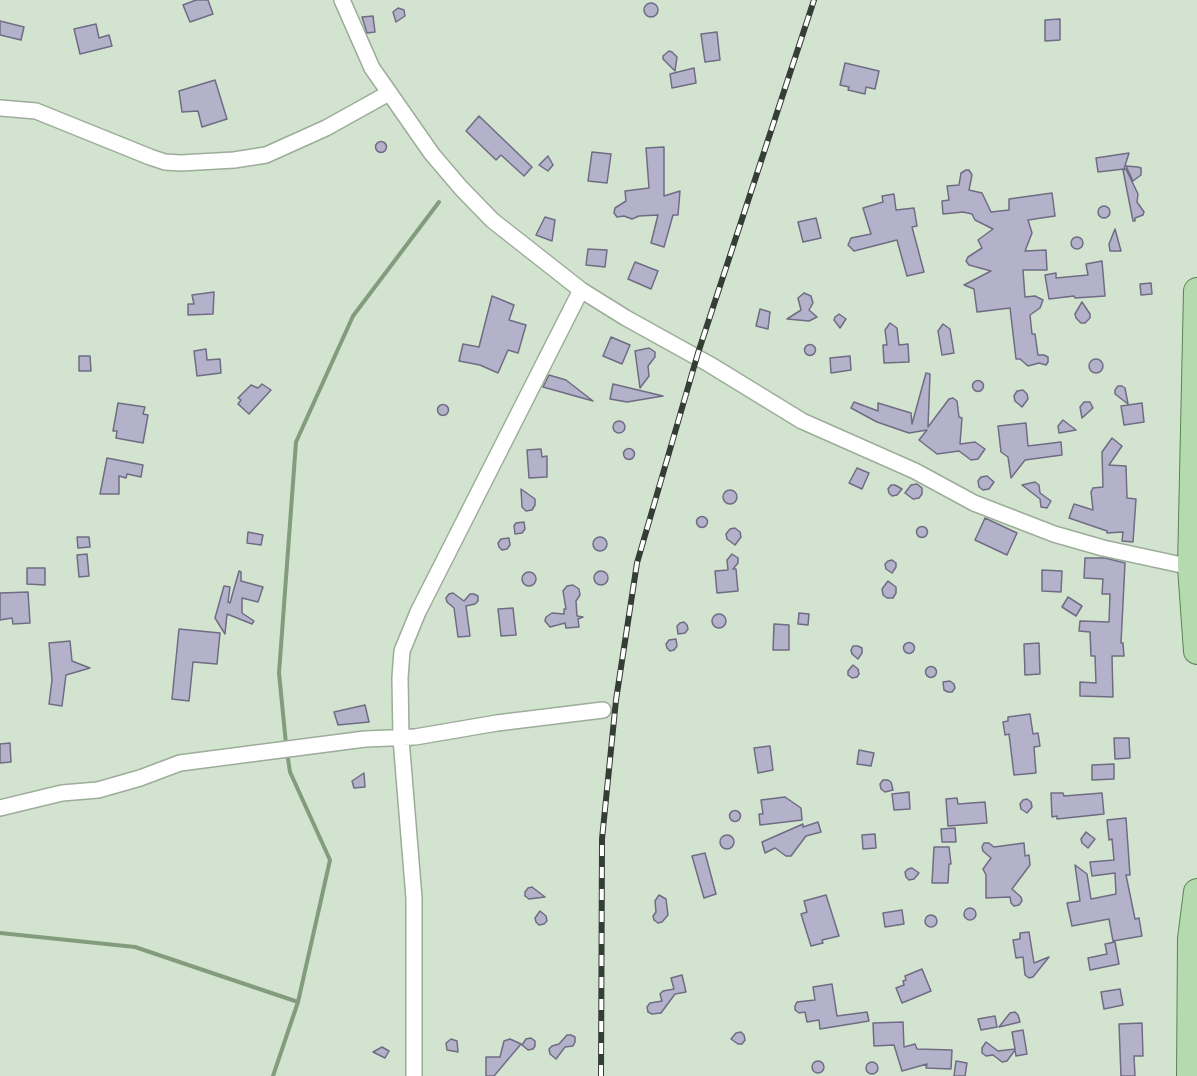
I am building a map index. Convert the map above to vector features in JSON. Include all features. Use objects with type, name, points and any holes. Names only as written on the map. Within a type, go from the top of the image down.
[{"type":"main road","points":[[1197,291],[1191,567],[1197,651]]},
{"type":"main road","points":[[1190,1076],[1191,939],[1197,892]]},
{"type":"street","points":[[342,0],[372,68],[432,154],[476,204],[500,227],[581,290],[802,421],[915,471],[974,503],[1054,534],[1103,548],[1191,567]]},
{"type":"street","points":[[0,108],[36,111],[150,157],[165,162],[182,163],[234,160],[266,155],[326,128],[389,93]]},
{"type":"street","points":[[414,1076],[414,898],[401,739],[402,651],[409,630],[581,290]]},
{"type":"street","points":[[0,808],[62,793],[98,789],[140,778],[180,763],[365,739],[401,739],[497,723],[603,710]]},
{"type":"building","points":[[196,0],[208,0],[213,14],[190,22],[183,5]]},
{"type":"building","points":[[648,3],[654,3],[658,10],[654,17],[648,17],[644,13],[644,7]]},
{"type":"building","points":[[398,8],[404,10],[405,16],[396,22],[393,12]]},
{"type":"building","points":[[373,16],[375,32],[367,33],[362,17]]},
{"type":"building","points":[[1060,19],[1060,40],[1045,41],[1045,20]]},
{"type":"building","points":[[0,21],[24,27],[21,40],[0,35]]},
{"type":"building","points":[[96,24],[99,38],[109,35],[112,46],[80,54],[74,29]]},
{"type":"building","points":[[717,32],[720,60],[705,62],[701,34]]},
{"type":"building","points":[[669,51],[677,57],[675,71],[663,59]]},
{"type":"building","points":[[845,63],[879,71],[875,89],[866,87],[865,94],[848,90],[849,87],[840,85]]},
{"type":"building","points":[[694,68],[696,83],[672,88],[670,74]]},
{"type":"building","points":[[215,80],[227,119],[202,127],[198,111],[182,112],[179,91]]},
{"type":"building","points":[[479,116],[532,167],[524,176],[501,155],[496,160],[466,131]]},
{"type":"building","points":[[381,142],[385,143],[385,151],[381,152],[377,151],[376,147],[377,143]]},
{"type":"building","points":[[664,147],[664,196],[680,191],[678,215],[673,215],[664,247],[651,243],[658,215],[639,216],[632,219],[624,216],[617,217],[614,213],[615,208],[626,201],[625,191],[649,188],[646,148]]},
{"type":"building","points":[[592,152],[611,154],[607,183],[588,181]]},
{"type":"building","points":[[1129,153],[1124,169],[1098,172],[1096,158]]},
{"type":"building","points":[[548,156],[553,165],[548,171],[539,165]]},
{"type":"building","points":[[1126,166],[1141,168],[1141,175],[1133,181]]},
{"type":"building","points":[[1126,169],[1138,194],[1137,202],[1144,212],[1143,215],[1135,218],[1135,221],[1133,221],[1123,170]]},
{"type":"building","points":[[969,170],[972,175],[969,190],[982,193],[991,212],[1009,210],[1009,199],[1052,193],[1055,216],[1028,220],[1032,233],[1025,251],[1046,250],[1047,270],[1023,270],[1025,297],[1035,296],[1043,300],[1040,308],[1030,315],[1038,355],[1048,357],[1046,365],[1039,363],[1028,366],[1020,359],[1016,359],[1010,308],[977,312],[974,289],[964,285],[991,271],[969,265],[966,261],[968,257],[982,248],[978,240],[993,229],[975,220],[972,214],[963,212],[943,214],[942,201],[949,200],[947,186],[959,185],[961,173]]},
{"type":"building","points":[[894,194],[896,210],[914,208],[917,226],[912,227],[924,272],[907,276],[897,240],[854,251],[848,245],[851,238],[871,234],[863,208],[883,202],[882,196]]},
{"type":"building","points":[[1106,206],[1110,212],[1106,218],[1102,218],[1098,210]]},
{"type":"building","points":[[545,217],[555,220],[552,241],[536,235]]},
{"type":"building","points":[[816,218],[821,238],[803,242],[798,222]]},
{"type":"building","points":[[1115,229],[1121,251],[1110,251],[1109,244]]},
{"type":"building","points":[[1079,237],[1083,243],[1079,249],[1075,249],[1071,241]]},
{"type":"building","points":[[588,249],[607,250],[605,267],[586,265]]},
{"type":"building","points":[[1102,261],[1105,296],[1049,299],[1045,275],[1056,273],[1056,278],[1088,275],[1086,264]]},
{"type":"building","points":[[635,262],[658,271],[651,289],[628,279]]},
{"type":"building","points":[[1151,283],[1152,294],[1141,295],[1140,284]]},
{"type":"building","points":[[214,292],[213,314],[188,315],[188,304],[194,304],[192,295]]},
{"type":"building","points":[[804,293],[811,296],[813,303],[809,310],[817,317],[809,321],[787,319],[801,310],[798,298]]},
{"type":"building","points":[[492,296],[514,305],[509,320],[526,325],[518,353],[508,350],[498,373],[480,365],[459,361],[463,344],[479,347]]},
{"type":"building","points":[[1082,302],[1090,314],[1090,318],[1085,323],[1081,323],[1075,314]]},
{"type":"building","points":[[760,309],[770,312],[768,329],[756,326]]},
{"type":"building","points":[[839,314],[846,319],[840,328],[834,320]]},
{"type":"building","points":[[890,323],[897,328],[899,345],[908,344],[909,362],[884,363],[883,345],[887,345],[885,330]]},
{"type":"building","points":[[943,324],[950,329],[954,353],[942,355],[938,331]]},
{"type":"building","points":[[611,337],[630,345],[622,364],[603,356]]},
{"type":"building","points":[[810,345],[814,346],[814,354],[810,355],[806,354],[805,350],[806,346]]},
{"type":"building","points":[[649,348],[655,352],[655,357],[648,366],[649,376],[640,388],[635,351]]},
{"type":"building","points":[[206,349],[207,360],[220,359],[221,373],[197,376],[194,351]]},
{"type":"building","points":[[79,356],[90,356],[91,371],[79,371]]},
{"type":"building","points":[[850,356],[851,370],[831,373],[830,358]]},
{"type":"building","points":[[1096,359],[1101,361],[1103,366],[1101,371],[1096,373],[1091,371],[1089,366],[1091,361]]},
{"type":"building","points":[[926,373],[930,374],[928,427],[949,399],[953,398],[957,401],[959,417],[962,418],[960,444],[975,442],[985,449],[978,459],[971,460],[959,451],[937,454],[919,440],[927,430],[909,433],[877,422],[851,408],[854,402],[878,411],[878,403],[911,413],[912,424]]},
{"type":"building","points":[[549,375],[566,380],[593,401],[543,387]]},
{"type":"building","points":[[978,381],[982,382],[982,390],[978,391],[974,390],[973,386],[974,382]]},
{"type":"building","points":[[262,384],[271,390],[249,414],[238,404],[241,400],[238,398],[251,385],[258,388]]},
{"type":"building","points":[[613,384],[663,396],[627,402],[610,399]]},
{"type":"building","points":[[1118,386],[1125,388],[1128,404],[1115,394]]},
{"type":"building","points":[[1023,390],[1028,399],[1022,407],[1015,401],[1014,396],[1017,391]]},
{"type":"building","points":[[1084,402],[1090,402],[1093,408],[1082,418],[1080,407]]},
{"type":"building","points":[[118,403],[145,407],[143,414],[148,415],[143,443],[116,438],[117,431],[113,431]]},
{"type":"building","points":[[1142,403],[1144,422],[1124,425],[1121,406]]},
{"type":"building","points":[[443,404],[449,410],[443,416],[437,410]]},
{"type":"building","points":[[1063,420],[1076,430],[1059,433],[1058,426]]},
{"type":"building","points":[[621,421],[625,427],[621,433],[617,433],[613,425]]},
{"type":"building","points":[[1026,423],[1028,446],[1061,442],[1062,455],[1025,460],[1011,478],[1008,457],[1001,452],[998,426]]},
{"type":"building","points":[[1112,438],[1122,446],[1109,465],[1126,466],[1127,498],[1136,499],[1133,542],[1122,541],[1123,532],[1107,533],[1107,531],[1069,518],[1074,504],[1093,510],[1091,492],[1093,488],[1103,487],[1102,452]]},
{"type":"building","points":[[541,449],[542,457],[547,456],[547,477],[529,478],[527,450]]},
{"type":"building","points":[[629,449],[633,450],[633,458],[629,459],[625,458],[624,454],[625,450]]},
{"type":"building","points":[[107,458],[143,465],[141,477],[127,474],[126,478],[119,476],[119,494],[100,494]]},
{"type":"building","points":[[857,468],[869,473],[862,489],[849,483]]},
{"type":"building","points":[[987,476],[994,482],[989,489],[983,490],[979,487],[978,481],[981,477]]},
{"type":"building","points":[[1035,482],[1039,485],[1040,493],[1051,501],[1047,508],[1041,507],[1040,499],[1022,485]]},
{"type":"building","points":[[917,484],[922,488],[922,494],[919,498],[913,499],[905,493],[911,485]]},
{"type":"building","points":[[891,485],[902,489],[897,495],[892,496],[888,489]]},
{"type":"building","points":[[521,489],[535,499],[532,510],[526,511],[522,507]]},
{"type":"building","points":[[727,490],[733,490],[737,497],[733,504],[727,504],[723,500],[723,494]]},
{"type":"building","points":[[702,517],[706,518],[706,526],[702,527],[698,526],[697,522],[698,518]]},
{"type":"building","points":[[985,518],[1017,533],[1007,555],[975,540]]},
{"type":"building","points":[[524,522],[525,529],[522,533],[515,534],[516,523]]},
{"type":"building","points":[[922,526],[928,532],[922,538],[916,532]]},
{"type":"building","points":[[735,528],[740,532],[741,537],[735,545],[727,539],[726,534],[730,529]]},
{"type":"building","points":[[248,532],[263,535],[261,545],[247,543]]},
{"type":"building","points":[[77,537],[89,537],[90,547],[78,548]]},
{"type":"building","points":[[597,537],[603,537],[607,544],[603,551],[597,551],[593,547],[593,541]]},
{"type":"building","points":[[509,538],[510,545],[507,549],[502,550],[498,543],[501,539]]},
{"type":"building","points":[[87,554],[89,576],[79,577],[77,555]]},
{"type":"building","points":[[732,554],[738,558],[738,563],[733,569],[736,569],[738,591],[717,593],[715,571],[728,570],[727,560]]},
{"type":"building","points":[[1085,558],[1105,558],[1125,563],[1121,643],[1123,643],[1124,656],[1112,656],[1113,697],[1080,696],[1080,682],[1096,683],[1095,656],[1091,656],[1090,632],[1079,631],[1080,621],[1109,622],[1110,594],[1102,594],[1103,579],[1084,578]]},
{"type":"building","points":[[892,560],[896,563],[896,567],[892,573],[886,569],[885,564]]},
{"type":"building","points":[[27,568],[45,568],[45,585],[27,584]]},
{"type":"building","points":[[1042,570],[1062,571],[1061,592],[1042,591]]},
{"type":"building","points":[[239,571],[241,581],[263,587],[258,602],[242,598],[242,613],[254,621],[252,624],[227,614],[225,634],[215,618],[224,586],[230,587],[228,602],[230,603]]},
{"type":"building","points":[[598,571],[604,571],[608,578],[604,585],[598,585],[594,581],[594,575]]},
{"type":"building","points":[[526,572],[532,572],[536,579],[532,586],[526,586],[522,582],[522,576]]},
{"type":"building","points":[[888,581],[896,587],[893,598],[883,595],[882,589]]},
{"type":"building","points":[[573,585],[579,589],[580,595],[576,601],[577,616],[583,617],[578,619],[579,627],[566,628],[565,623],[550,627],[545,621],[546,617],[552,613],[564,614],[564,609],[566,609],[563,591],[567,586]]},
{"type":"building","points":[[28,592],[30,623],[13,624],[12,618],[0,620],[0,593]]},
{"type":"building","points":[[453,593],[464,601],[470,594],[478,596],[475,604],[466,606],[470,636],[458,637],[454,608],[446,598]]},
{"type":"building","points":[[1068,597],[1082,606],[1076,616],[1062,607]]},
{"type":"building","points":[[513,608],[516,635],[501,636],[498,609]]},
{"type":"building","points":[[799,613],[809,614],[808,625],[798,624]]},
{"type":"building","points":[[716,614],[722,614],[726,621],[722,628],[716,628],[712,624],[712,618]]},
{"type":"building","points":[[684,622],[688,629],[685,633],[678,634],[677,626]]},
{"type":"building","points":[[774,624],[789,625],[789,650],[773,650]]},
{"type":"building","points":[[179,629],[220,633],[217,664],[193,662],[189,701],[172,699]]},
{"type":"building","points":[[676,639],[677,646],[670,651],[666,644],[669,640]]},
{"type":"building","points":[[70,641],[72,661],[90,668],[66,675],[62,706],[49,704],[52,680],[49,643]]},
{"type":"building","points":[[909,642],[915,648],[909,654],[903,648]]},
{"type":"building","points":[[1039,643],[1040,674],[1025,675],[1024,644]]},
{"type":"building","points":[[853,646],[862,648],[858,659],[852,654]]},
{"type":"building","points":[[853,665],[858,669],[859,674],[852,678],[848,675],[848,671]]},
{"type":"building","points":[[931,667],[935,668],[935,676],[931,677],[927,676],[926,672],[927,668]]},
{"type":"building","points":[[950,681],[955,688],[952,692],[948,692],[944,690],[943,682]]},
{"type":"building","points":[[365,705],[369,722],[338,725],[334,712]]},
{"type":"building","points":[[1030,714],[1033,734],[1038,733],[1040,746],[1034,747],[1036,773],[1014,775],[1009,734],[1005,735],[1003,722],[1008,721],[1008,717]]},
{"type":"building","points":[[1114,738],[1129,738],[1130,758],[1115,759]]},
{"type":"building","points":[[10,743],[11,762],[0,763],[0,744]]},
{"type":"building","points":[[770,746],[773,770],[758,773],[754,748]]},
{"type":"building","points":[[859,750],[874,753],[871,766],[857,764]]},
{"type":"building","points":[[1114,764],[1114,779],[1092,780],[1092,765]]},
{"type":"building","points":[[364,773],[365,787],[354,788],[352,781]]},
{"type":"building","points":[[883,780],[891,782],[893,790],[885,792],[881,789],[880,784]]},
{"type":"building","points":[[909,792],[910,809],[894,810],[892,794]]},
{"type":"building","points":[[1051,793],[1063,793],[1064,796],[1102,793],[1104,814],[1057,819],[1057,816],[1052,817]]},
{"type":"building","points":[[785,797],[801,808],[802,820],[760,825],[759,814],[763,814],[761,800]]},
{"type":"building","points":[[957,798],[958,804],[985,802],[987,823],[948,826],[946,799]]},
{"type":"building","points":[[1027,799],[1031,802],[1032,807],[1027,813],[1021,809],[1020,804]]},
{"type":"building","points":[[735,810],[741,816],[735,822],[729,816]]},
{"type":"building","points":[[1126,818],[1130,875],[1126,875],[1135,919],[1139,918],[1142,936],[1113,941],[1109,919],[1072,926],[1067,903],[1080,901],[1075,865],[1087,874],[1091,899],[1116,894],[1115,873],[1092,876],[1090,862],[1114,860],[1107,820]]},
{"type":"building","points":[[818,822],[821,832],[806,836],[791,856],[786,856],[775,848],[765,853],[762,842],[803,824],[803,827]]},
{"type":"building","points":[[955,828],[956,842],[942,842],[941,829]]},
{"type":"building","points":[[1086,832],[1095,839],[1088,848],[1081,839]]},
{"type":"building","points":[[875,834],[876,848],[863,849],[862,835]]},
{"type":"building","points":[[727,835],[732,837],[734,842],[732,847],[727,849],[722,847],[720,842],[722,837]]},
{"type":"building","points":[[984,843],[989,843],[994,847],[1024,843],[1025,856],[1029,855],[1030,865],[1012,889],[1021,897],[1022,901],[1019,905],[1014,906],[1010,897],[986,898],[986,875],[983,869],[991,858],[983,851]]},
{"type":"building","points":[[934,847],[949,847],[951,864],[949,864],[948,883],[932,883]]},
{"type":"building","points":[[705,853],[716,894],[704,898],[692,856]]},
{"type":"building","points":[[912,868],[919,873],[914,879],[909,880],[905,872]]},
{"type":"building","points":[[532,887],[545,897],[529,899],[525,896],[528,888]]},
{"type":"building","points":[[659,895],[666,899],[668,915],[658,923],[653,916],[656,912],[655,901]]},
{"type":"building","points":[[826,895],[839,936],[822,940],[823,943],[811,946],[801,914],[807,912],[804,901]]},
{"type":"building","points":[[970,908],[976,914],[970,920],[964,914]]},
{"type":"building","points":[[902,910],[904,924],[885,927],[883,913]]},
{"type":"building","points":[[540,911],[546,916],[547,921],[539,925],[535,918]]},
{"type":"building","points":[[931,915],[937,921],[931,927],[925,921]]},
{"type":"building","points":[[1029,932],[1034,963],[1049,957],[1033,977],[1029,978],[1025,975],[1023,957],[1016,958],[1013,940],[1020,939],[1020,933]]},
{"type":"building","points":[[1115,942],[1119,964],[1090,970],[1088,958],[1107,954],[1105,944]]},
{"type":"building","points":[[922,969],[931,991],[902,1003],[896,988],[904,985],[905,976]]},
{"type":"building","points":[[682,975],[686,992],[675,994],[661,1013],[648,1012],[647,1007],[650,1003],[662,1001],[660,994],[663,991],[674,989],[671,978]]},
{"type":"building","points":[[832,984],[837,1016],[867,1012],[869,1021],[820,1029],[819,1020],[807,1022],[805,1012],[799,1013],[795,1010],[797,1002],[815,1000],[813,987]]},
{"type":"building","points":[[1120,989],[1123,1005],[1104,1009],[1101,992]]},
{"type":"building","points":[[1015,1012],[1020,1022],[999,1027],[1010,1013]]},
{"type":"building","points":[[995,1016],[997,1027],[981,1030],[978,1019]]},
{"type":"building","points":[[903,1022],[904,1047],[915,1044],[917,1049],[952,1050],[951,1069],[926,1068],[927,1064],[902,1071],[894,1045],[874,1046],[873,1023]]},
{"type":"building","points":[[1142,1023],[1143,1056],[1134,1056],[1135,1076],[1121,1076],[1119,1024]]},
{"type":"building","points":[[1023,1030],[1027,1054],[1016,1056],[1015,1050],[1007,1061],[1002,1062],[993,1055],[986,1056],[982,1053],[986,1042],[998,1051],[1015,1049],[1012,1032]]},
{"type":"building","points":[[741,1032],[745,1040],[742,1044],[738,1044],[731,1039],[736,1033]]},
{"type":"building","points":[[567,1035],[575,1037],[575,1042],[573,1046],[565,1047],[556,1059],[550,1054],[549,1049],[559,1044]]},
{"type":"building","points":[[531,1038],[535,1041],[535,1046],[528,1050],[522,1045],[526,1039]]},
{"type":"building","points":[[451,1039],[457,1041],[458,1052],[447,1050],[446,1043]]},
{"type":"building","points":[[510,1039],[521,1044],[494,1076],[486,1076],[486,1057],[500,1057],[504,1041]]},
{"type":"building","points":[[382,1047],[389,1051],[385,1058],[373,1052]]},
{"type":"building","points":[[818,1061],[824,1067],[818,1073],[812,1067]]},
{"type":"building","points":[[956,1061],[967,1063],[965,1076],[954,1076]]},
{"type":"building","points":[[872,1062],[878,1068],[872,1074],[866,1068]]},
{"type":"waterway","points":[[286,744],[279,673],[296,442],[353,316],[439,202]]},
{"type":"waterway","points":[[273,1076],[298,1002],[330,860],[290,772],[287,752]]},
{"type":"waterway","points":[[0,933],[135,947],[298,1002]]},
{"type":"railway","points":[[601,1076],[602,839],[616,700],[637,563],[698,353],[814,0]]}]
